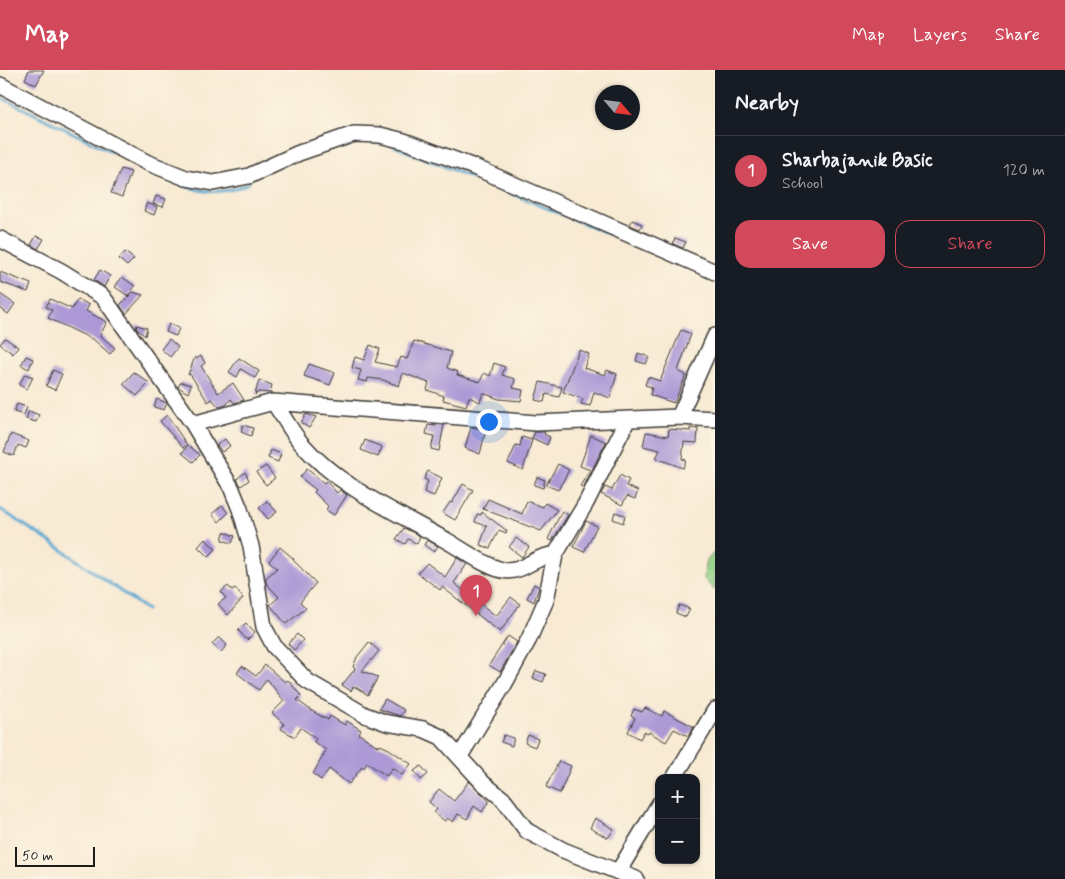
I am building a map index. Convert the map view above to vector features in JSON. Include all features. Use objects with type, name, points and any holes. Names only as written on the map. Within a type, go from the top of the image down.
[{"type":"street","points":[[0,85],[146,162],[186,178],[214,184],[249,176],[299,153],[354,134],[380,134],[404,140],[483,171],[715,272]]},
{"type":"street","points":[[0,239],[61,271],[103,297],[193,424],[231,487],[240,509],[251,546],[264,627],[274,646],[307,681],[365,716],[387,723],[423,729],[441,737],[483,783],[503,799],[528,831],[562,850],[636,879]]},
{"type":"street","points":[[679,416],[715,336]]},
{"type":"street","points":[[193,424],[273,402],[536,422],[679,416],[715,419]]},
{"type":"street","points":[[273,402],[300,442],[342,481],[478,558],[501,570],[514,571],[548,555],[555,555]]},
{"type":"street","points":[[460,756],[506,683],[538,621],[546,600],[555,555],[590,496],[628,419]]},
{"type":"street","points":[[676,774],[715,710]]},
{"type":"street","points":[[618,872],[655,811]]},
{"type":"green space","points":[[715,551],[714,590],[704,579],[705,563]]},
{"type":"building","points":[[29,70],[44,70],[36,85],[25,79]]},
{"type":"building","points":[[121,169],[131,172],[122,197],[111,193]]},
{"type":"building","points":[[156,196],[166,199],[163,207],[153,204]]},
{"type":"building","points":[[147,203],[157,207],[154,215],[144,211]]},
{"type":"building","points":[[632,220],[642,224],[640,229],[630,225]]},
{"type":"building","points":[[36,236],[44,239],[38,249],[31,245]]},
{"type":"building","points":[[675,238],[686,242],[683,248],[673,244]]},
{"type":"building","points":[[125,252],[134,259],[127,266],[119,259]]},
{"type":"building","points":[[100,270],[110,276],[104,287],[94,280]]},
{"type":"building","points":[[0,272],[31,284],[28,292],[0,282]]},
{"type":"building","points":[[122,277],[135,286],[128,296],[115,287]]},
{"type":"building","points":[[133,292],[143,295],[126,314],[120,305]]},
{"type":"building","points":[[0,294],[15,304],[8,314],[0,308]]},
{"type":"building","points":[[50,299],[72,309],[78,299],[89,305],[86,311],[107,322],[100,335],[115,348],[110,354],[94,340],[48,318],[52,310],[46,307]]},
{"type":"building","points":[[169,324],[179,328],[176,336],[166,332]]},
{"type":"building","points":[[137,325],[147,328],[145,336],[136,328]]},
{"type":"building","points":[[681,330],[691,334],[678,371],[686,375],[674,403],[650,395],[652,387],[645,385],[648,377],[660,381]]},
{"type":"building","points":[[5,338],[18,347],[13,354],[0,344]]},
{"type":"building","points":[[169,339],[178,347],[170,357],[161,349]]},
{"type":"building","points":[[414,341],[451,352],[447,368],[458,372],[457,375],[480,382],[484,373],[490,376],[494,363],[505,367],[502,375],[515,379],[513,388],[523,390],[521,401],[499,399],[483,393],[480,402],[469,397],[466,406],[443,400],[444,396],[427,390],[429,383],[403,373],[399,386],[383,380],[368,378],[367,382],[358,380],[361,370],[352,368],[355,357],[364,360],[370,345],[380,349],[375,362],[397,367],[401,357],[407,359]]},
{"type":"building","points":[[579,350],[589,354],[584,368],[605,375],[607,370],[617,374],[610,398],[594,392],[590,406],[581,404],[583,399],[563,392]]},
{"type":"building","points":[[638,353],[649,357],[646,364],[636,361]]},
{"type":"building","points":[[26,356],[33,359],[29,369],[21,365]]},
{"type":"building","points":[[201,356],[205,363],[201,366],[218,393],[233,383],[244,400],[234,403],[231,399],[226,405],[219,407],[212,399],[208,402],[190,374],[188,375],[195,357],[196,359]]},
{"type":"building","points":[[239,358],[259,371],[255,378],[241,369],[237,377],[229,372]]},
{"type":"building","points":[[309,364],[335,373],[330,385],[304,376]]},
{"type":"building","points":[[53,370],[62,374],[55,390],[46,386]]},
{"type":"building","points":[[134,372],[149,383],[137,396],[123,384]]},
{"type":"building","points":[[25,374],[33,377],[27,389],[19,385]]},
{"type":"building","points":[[259,380],[272,385],[270,393],[259,392],[255,395]]},
{"type":"building","points":[[181,382],[191,385],[188,393],[178,387]]},
{"type":"building","points":[[540,382],[562,387],[559,397],[546,394],[544,402],[535,400]]},
{"type":"building","points":[[157,399],[167,403],[164,410],[154,407]]},
{"type":"building","points":[[17,404],[27,407],[24,415],[14,412]]},
{"type":"building","points":[[29,411],[39,415],[36,422],[26,419]]},
{"type":"building","points":[[306,414],[316,417],[309,428],[301,423]]},
{"type":"building","points":[[167,415],[187,445],[183,448],[160,421]]},
{"type":"building","points":[[436,424],[444,425],[439,451],[431,449],[434,436],[426,434],[428,425],[436,426]]},
{"type":"building","points":[[243,425],[253,428],[251,436],[241,432]]},
{"type":"building","points":[[471,427],[486,430],[480,454],[465,448]]},
{"type":"building","points":[[690,428],[698,429],[697,443],[684,442],[682,459],[686,460],[683,468],[656,458],[660,450],[643,446],[646,432],[668,436],[669,429],[690,431]]},
{"type":"building","points":[[535,432],[545,432],[544,434],[550,437],[547,445],[532,438]]},
{"type":"building","points":[[11,434],[29,441],[26,448],[18,445],[14,456],[4,452]]},
{"type":"building","points":[[591,435],[606,442],[583,488],[580,486],[590,470],[580,466]]},
{"type":"building","points":[[522,437],[532,440],[523,470],[508,463],[516,445],[520,446]]},
{"type":"building","points":[[225,439],[230,446],[222,452],[217,445]]},
{"type":"building","points":[[365,440],[382,447],[378,457],[361,450]]},
{"type":"building","points":[[188,445],[200,455],[193,462],[182,453]]},
{"type":"building","points":[[271,450],[281,454],[278,462],[268,458]]},
{"type":"building","points":[[558,464],[569,470],[558,490],[546,485]]},
{"type":"building","points":[[266,466],[275,478],[266,485],[256,472]]},
{"type":"building","points":[[307,469],[324,483],[326,481],[337,493],[340,490],[347,495],[334,515],[326,510],[328,506],[314,492],[316,490],[300,477]]},
{"type":"building","points":[[428,471],[442,478],[434,496],[424,492],[428,481],[424,479]]},
{"type":"building","points":[[245,472],[249,480],[241,486],[237,479]]},
{"type":"building","points":[[620,475],[629,480],[626,486],[638,491],[635,499],[627,496],[622,505],[601,494],[605,487],[612,490]]},
{"type":"building","points":[[537,477],[545,480],[543,488],[534,485]]},
{"type":"building","points":[[463,484],[473,490],[455,520],[443,513],[450,502],[452,503]]},
{"type":"building","points":[[488,499],[522,514],[527,501],[543,507],[545,503],[557,510],[541,531],[483,509]]},
{"type":"building","points":[[267,501],[277,512],[268,519],[259,508]]},
{"type":"building","points":[[222,505],[228,513],[219,522],[212,514]]},
{"type":"building","points":[[562,511],[568,515],[552,541],[548,539]]},
{"type":"building","points":[[482,512],[507,531],[506,533],[499,530],[490,548],[480,545],[487,526],[475,522],[477,514],[481,515]]},
{"type":"building","points":[[615,512],[625,515],[623,523],[613,519]]},
{"type":"building","points":[[586,521],[597,526],[584,552],[573,547]]},
{"type":"building","points":[[404,528],[420,536],[417,544],[408,539],[405,544],[396,539]]},
{"type":"building","points":[[224,532],[235,536],[232,543],[222,540]]},
{"type":"building","points":[[516,538],[529,547],[522,557],[509,547]]},
{"type":"building","points":[[205,539],[216,549],[208,557],[198,547]]},
{"type":"building","points":[[427,540],[438,546],[434,552],[424,545]]},
{"type":"building","points":[[280,547],[316,583],[300,602],[306,608],[286,624],[270,605],[279,597],[266,583],[266,578],[277,568],[269,561]]},
{"type":"building","points":[[457,558],[467,564],[454,583],[496,616],[511,597],[520,604],[500,632],[442,587],[440,590],[418,573],[427,563],[445,577]]},
{"type":"building","points":[[534,584],[539,587],[534,602],[527,598]]},
{"type":"building","points":[[228,586],[232,590],[235,588],[243,598],[228,615],[218,604],[226,598],[221,592]]},
{"type":"building","points":[[679,605],[690,609],[686,617],[676,613]]},
{"type":"building","points":[[246,623],[255,632],[247,640],[238,630]]},
{"type":"building","points":[[297,634],[303,640],[294,650],[288,644]]},
{"type":"building","points":[[508,636],[517,642],[500,672],[489,665]]},
{"type":"building","points":[[219,637],[227,645],[221,652],[212,644]]},
{"type":"building","points":[[369,642],[379,651],[362,671],[378,677],[368,695],[357,688],[353,687],[351,691],[342,685],[355,669],[353,667],[357,657]]},
{"type":"building","points":[[265,665],[285,682],[288,680],[301,696],[297,700],[312,711],[328,720],[330,716],[345,725],[347,721],[361,730],[359,734],[379,747],[380,745],[389,749],[411,764],[402,775],[392,768],[387,776],[367,763],[349,784],[329,769],[321,780],[313,774],[326,750],[314,742],[316,738],[301,728],[295,737],[281,729],[284,724],[272,713],[284,701],[267,679],[259,690],[237,673],[242,666],[256,676]]},
{"type":"building","points":[[536,671],[546,674],[543,682],[533,678]]},
{"type":"building","points":[[385,699],[404,710],[400,716],[379,709]]},
{"type":"building","points":[[645,708],[662,716],[664,711],[694,727],[688,736],[674,729],[666,742],[649,732],[648,734],[644,732],[640,739],[628,732],[635,718],[631,716],[634,709],[642,712]]},
{"type":"building","points":[[504,735],[514,738],[512,746],[501,742]]},
{"type":"building","points":[[528,735],[538,739],[535,747],[525,743]]},
{"type":"building","points":[[559,761],[571,766],[560,793],[546,787]]},
{"type":"building","points":[[421,766],[428,774],[421,780],[414,771]]},
{"type":"building","points":[[469,781],[489,801],[482,812],[474,806],[467,819],[458,814],[453,822],[447,818],[445,821],[434,813],[437,809],[429,802],[439,789],[454,801]]},
{"type":"building","points":[[595,818],[614,829],[608,838],[590,828]]},
{"type":"waterway","points":[[0,97],[112,152]]},
{"type":"waterway","points":[[347,144],[363,141]]},
{"type":"waterway","points":[[372,142],[385,144]]},
{"type":"waterway","points":[[394,146],[610,234]]},
{"type":"waterway","points":[[160,176],[193,189],[215,192],[226,191],[249,183]]},
{"type":"waterway","points":[[0,509],[58,547],[147,610]]},
{"type":"place","name":"Sharbajanik Basic","points":[[476,616]]}]
